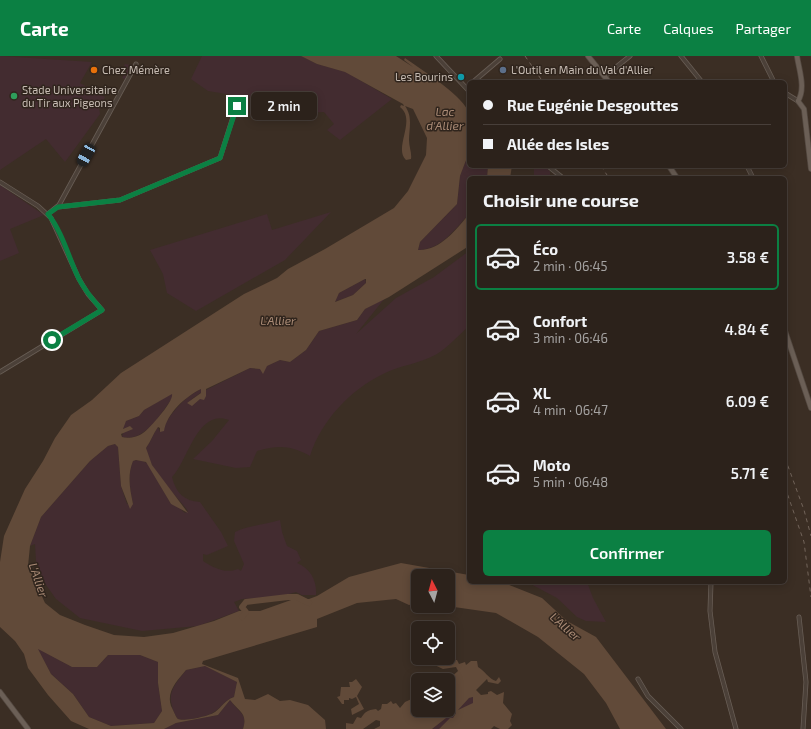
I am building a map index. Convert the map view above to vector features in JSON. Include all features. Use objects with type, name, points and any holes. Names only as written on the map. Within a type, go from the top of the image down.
[{"type":"main road","points":[[588,56],[607,80]]},
{"type":"main road","points":[[797,56],[801,86],[801,94],[798,101],[804,109],[811,169]]},
{"type":"main road","points":[[787,337],[811,408]]},
{"type":"main road","points":[[0,692],[28,729]]},
{"type":"street","points":[[436,56],[467,87]]},
{"type":"street","points":[[604,76],[630,56]]},
{"type":"street","points":[[681,56],[700,80]]},
{"type":"street","points":[[761,56],[773,80]]},
{"type":"street","points":[[475,80],[500,59]]},
{"type":"street","points":[[48,214],[58,207],[136,64]]},
{"type":"street","points":[[787,93],[798,101]]},
{"type":"street","points":[[58,207],[120,200],[220,158],[239,98]]},
{"type":"street","points":[[550,168],[560,176]]},
{"type":"street","points":[[0,182],[48,214],[71,258],[79,279],[88,294],[102,310],[0,372]]},
{"type":"street","points":[[711,584],[710,611],[715,652],[736,729]]},
{"type":"street","points":[[799,617],[806,682],[803,729]]},
{"type":"street","points":[[638,680],[648,696],[681,729]]},
{"type":"shaded area","points":[[0,56],[92,62],[80,83],[105,97],[99,108],[100,114],[65,162],[46,139],[0,170]]},
{"type":"shaded area","points":[[202,56],[301,56],[317,64],[346,72],[392,99],[340,140],[327,130],[334,124],[324,112],[303,113],[300,116],[257,99],[208,91],[191,79]]},
{"type":"shaded area","points":[[125,64],[132,65],[125,79],[122,78],[128,68],[124,66]]},
{"type":"shaded area","points":[[467,158],[467,168],[488,168],[487,176],[467,176],[467,216],[441,243],[426,249],[418,250],[420,242],[457,204],[460,176]]},
{"type":"shaded area","points":[[534,168],[546,168],[550,171],[550,175],[552,176],[534,176]]},
{"type":"shaded area","points":[[0,185],[44,215],[10,229],[19,253],[0,261]]},
{"type":"shaded area","points":[[331,212],[285,260],[196,311],[167,293],[163,274],[150,250],[267,214],[272,230]]},
{"type":"shaded area","points":[[467,252],[467,328],[437,354],[424,360],[396,368],[359,389],[338,408],[329,419],[321,431],[310,456],[290,448],[271,448],[257,451],[250,467],[236,468],[193,459],[212,441],[229,420],[218,418],[209,422],[201,429],[194,438],[178,469],[172,477],[178,492],[189,500],[200,502],[221,532],[228,546],[207,555],[203,554],[203,561],[220,570],[229,571],[238,569],[241,571],[244,564],[234,541],[235,532],[280,520],[287,546],[297,551],[301,560],[297,563],[306,569],[312,576],[316,595],[302,595],[296,592],[279,597],[242,599],[234,602],[239,611],[198,626],[142,631],[80,618],[56,599],[44,582],[36,561],[35,544],[30,546],[41,517],[90,461],[108,446],[115,444],[118,447],[121,486],[127,504],[133,504],[130,488],[131,467],[133,461],[139,460],[148,464],[171,504],[176,505],[185,513],[188,511],[163,482],[152,466],[146,448],[158,427],[160,432],[172,413],[182,402],[201,389],[201,393],[190,400],[206,392],[206,390],[250,368],[260,369],[280,360],[290,362],[306,350],[319,331],[357,320],[365,309],[385,298],[356,334],[396,298],[434,277]]},
{"type":"shaded area","points":[[365,279],[366,283],[353,295],[334,302],[339,293]]},
{"type":"shaded area","points":[[172,393],[173,397],[152,425],[138,435],[130,438],[122,437],[124,429],[122,426],[126,421],[139,416],[144,410]]},
{"type":"shaded area","points":[[531,584],[588,584],[593,598],[606,622],[586,621],[577,617],[557,598]]},
{"type":"shaded area","points":[[37,648],[72,667],[97,667],[108,655],[140,655],[158,662],[158,683],[162,711],[154,723],[111,726],[89,717],[73,694],[51,674]]},
{"type":"shaded area","points":[[205,666],[237,682],[234,697],[228,700],[212,714],[191,719],[178,719],[173,711],[171,701],[174,686],[186,670]]},
{"type":"shaded area","points":[[473,697],[473,703],[469,707],[457,710],[469,698]]},
{"type":"shaded area","points":[[230,700],[243,716],[243,729],[164,729],[176,723],[218,715]]},
{"type":"shaded area","points":[[447,717],[454,717],[439,729],[432,729]]},
{"type":"water","name":"L'Allier","points":[[301,56],[396,56],[413,67],[404,60],[405,58],[442,84],[460,100],[467,109],[467,158],[460,176],[457,204],[420,242],[418,250],[434,247],[441,243],[467,216],[467,247],[389,297],[365,309],[357,320],[319,331],[306,350],[290,362],[280,360],[267,366],[263,374],[260,369],[250,368],[206,389],[206,396],[204,400],[200,399],[192,406],[187,403],[201,393],[201,389],[183,401],[169,418],[164,431],[160,432],[160,428],[158,427],[146,448],[152,465],[188,513],[171,504],[146,462],[136,460],[133,461],[130,472],[130,488],[133,504],[130,509],[121,486],[118,447],[115,444],[108,446],[90,461],[41,517],[30,546],[28,566],[45,603],[60,615],[114,635],[144,637],[173,633],[214,621],[239,611],[260,611],[291,600],[309,599],[317,596],[349,577],[401,563],[435,569],[411,569],[411,605],[396,599],[357,603],[317,619],[317,627],[203,661],[202,664],[238,678],[245,699],[255,700],[268,694],[280,701],[290,700],[308,705],[325,720],[326,729],[243,729],[244,719],[242,713],[230,700],[218,715],[176,723],[164,729],[89,729],[71,721],[48,695],[28,668],[24,654],[15,641],[0,627],[0,562],[4,536],[25,489],[43,461],[55,438],[71,415],[92,400],[121,373],[244,294],[277,278],[288,269],[394,208],[408,191],[426,155],[427,138],[413,109],[405,106],[410,118],[409,140],[411,159],[406,160],[403,155],[402,148],[406,119],[405,113],[400,107],[401,105],[404,106],[403,104],[345,72],[317,64]],"holes":[[[366,279],[366,283],[353,295],[335,302],[339,293]],[[172,394],[166,408],[146,430],[136,437],[122,437],[121,434],[133,429],[130,426],[123,429],[126,421],[139,416],[144,410]],[[38,649],[72,667],[97,667],[108,655],[140,655],[158,662],[158,683],[162,711],[154,723],[111,726],[89,717],[73,694],[51,674]],[[205,666],[237,682],[234,697],[228,700],[212,714],[181,720],[176,717],[171,706],[170,695],[176,682],[186,670]]]},
{"type":"water","points":[[488,168],[512,168],[510,176],[487,176]]},
{"type":"water","name":"L'Allier","points":[[455,573],[467,575],[467,584],[507,584],[542,598],[567,621],[596,637],[666,729],[620,729],[606,703],[584,674],[538,637],[496,613],[455,607]]},
{"type":"water","points":[[455,660],[457,660],[459,664],[465,662],[466,665],[471,661],[477,661],[478,667],[491,678],[496,681],[499,677],[501,681],[498,684],[488,682],[487,679],[476,690],[481,695],[488,694],[488,692],[491,691],[497,695],[504,692],[503,703],[512,714],[510,721],[512,725],[508,729],[500,729],[494,726],[491,729],[439,729],[450,718],[455,717],[456,713],[455,674],[458,671],[456,667],[443,669],[435,665],[455,665]],"holes":[[[473,697],[473,703],[458,710],[469,698]]]},
{"type":"water","points":[[356,679],[362,687],[357,696],[364,709],[352,715],[351,709],[359,704],[356,697],[352,699],[349,698],[349,700],[344,700],[344,704],[342,704],[337,697],[340,696],[341,687],[350,687],[349,682]]},
{"type":"water","points":[[411,699],[411,717],[447,717],[432,729],[374,729],[380,726],[380,721],[376,720],[363,729],[346,729],[346,723],[353,724],[357,717],[361,718],[370,710],[376,709],[378,711],[381,709],[382,704],[387,704],[391,701],[393,704],[396,703],[400,708],[405,702]]},
{"type":"waterway","points":[[242,617],[246,612],[242,607],[246,602],[297,597],[309,603]]},
{"type":"railway","points":[[525,56],[542,80]]},
{"type":"railway","points":[[602,168],[608,176]]},
{"type":"railway","points":[[787,463],[804,510],[811,536]]},
{"type":"railway","points":[[787,493],[804,542],[811,597]]},
{"type":"place","name":"Chez Mémère","points":[[94,70]]},
{"type":"place","name":"L'Outil en Main du Val d'Allier","points":[[503,70]]},
{"type":"place","name":"Les Bourins","points":[[461,77]]},
{"type":"place","name":"Stade Universitaire du Tir aux Pigeons","points":[[14,96]]},
{"type":"route","points":[[52,340],[102,310],[88,294],[79,279],[71,258],[48,214],[58,207],[120,200],[220,158],[237,106]]},
{"type":"water label","name":"Lac d'Allier","points":[[445,119]]}]
